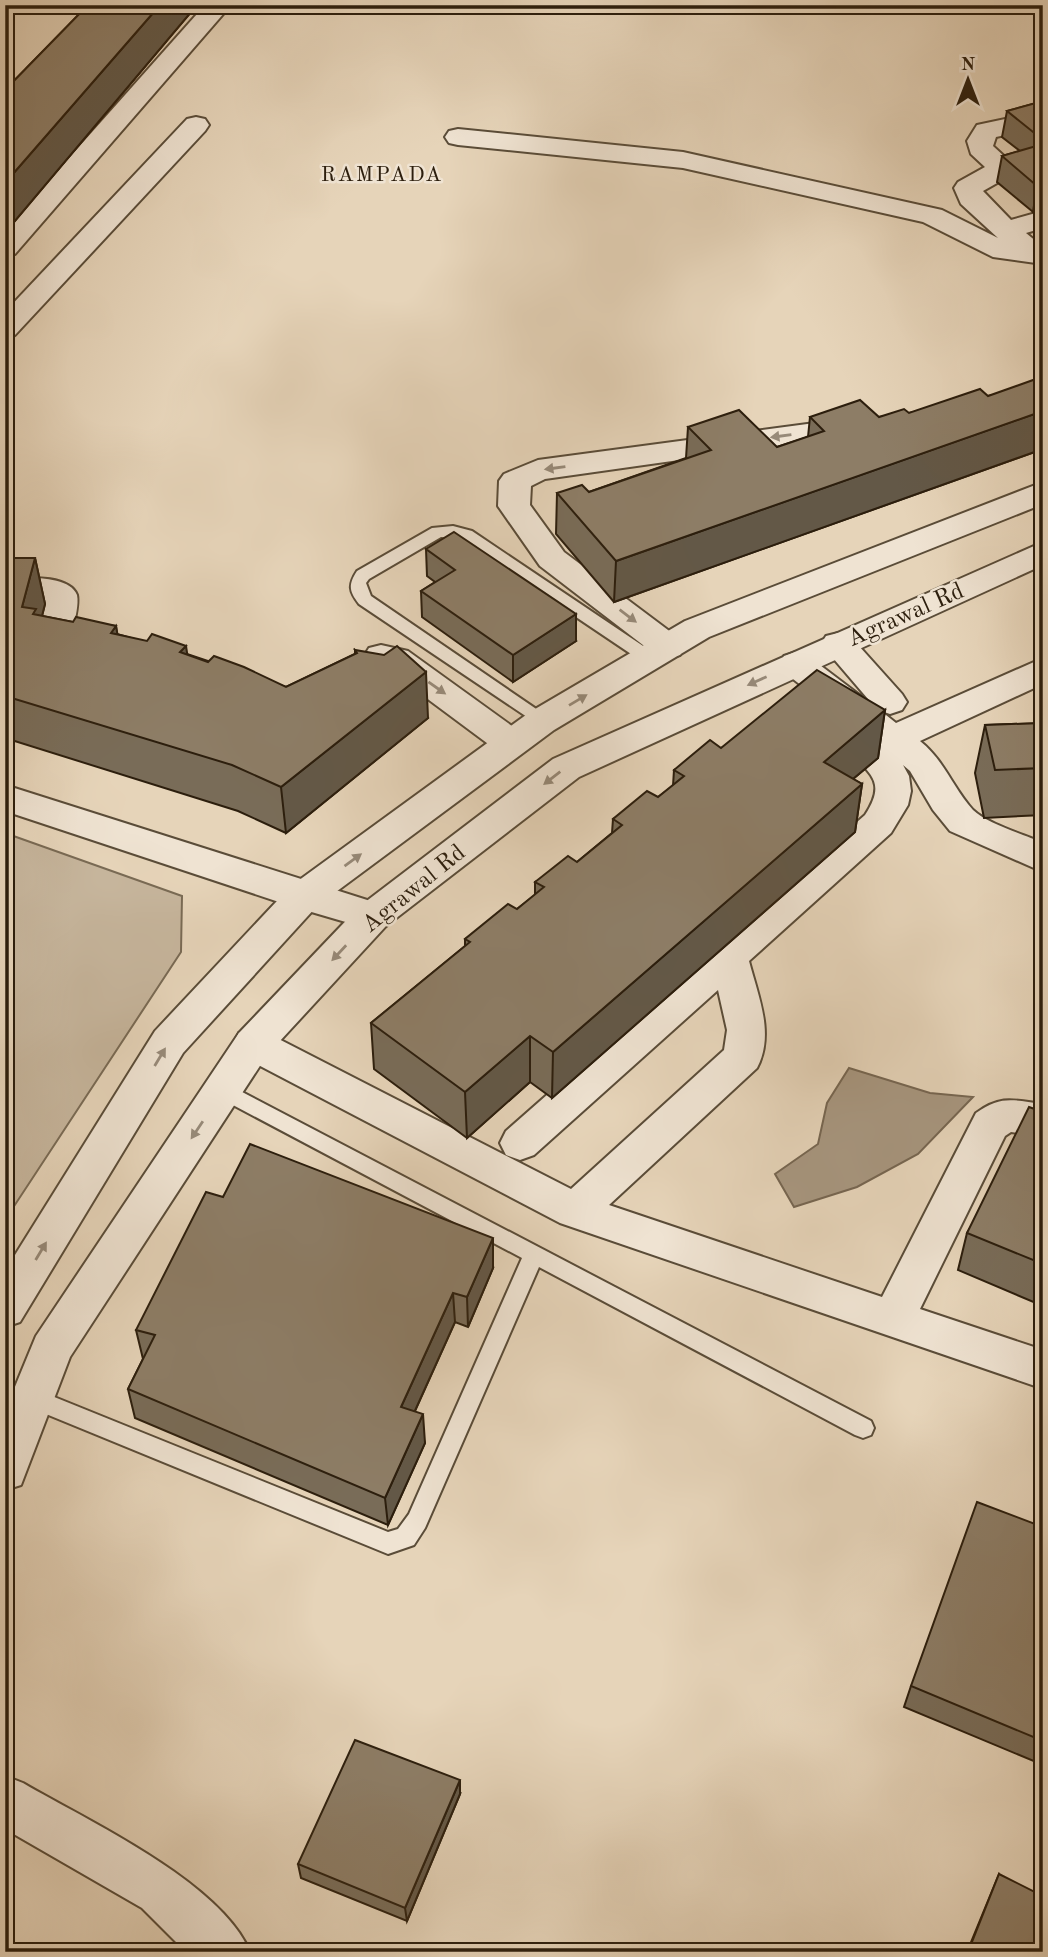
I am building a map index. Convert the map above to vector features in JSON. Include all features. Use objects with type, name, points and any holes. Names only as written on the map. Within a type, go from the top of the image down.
[{"type":"street","points":[[10,319],[22,266],[219,5]]},
{"type":"street","points":[[1038,255],[971,198],[968,188],[1003,168],[980,148],[980,141],[986,131],[1043,119]]},
{"type":"street","points":[[22,266],[196,125]]},
{"type":"street","points":[[458,137],[683,160],[932,216],[1003,251],[1038,255]]},
{"type":"street","points":[[1006,230],[1043,219]]},
{"type":"street","points":[[659,652],[552,558],[514,506],[515,481],[538,470],[890,421]]},
{"type":"street","points":[[5,1309],[169,1042],[304,896],[542,721],[697,629],[1043,492]]},
{"type":"street","name":"Agrawal Rd","points":[[5,1469],[51,1349],[253,1044],[373,916],[566,768],[1043,552]]},
{"type":"street","points":[[5,589],[40,588],[55,591],[61,597],[56,633],[67,639],[120,654]]},
{"type":"street","points":[[520,1143],[878,824],[893,797],[889,770],[883,760],[882,729],[838,644]]},
{"type":"street","points":[[352,666],[362,659],[378,656],[396,659],[511,743]]},
{"type":"street","points":[[796,664],[923,762],[946,801],[963,822],[1043,859]]},
{"type":"street","points":[[882,729],[1043,670]]},
{"type":"street","points":[[5,798],[373,916]]},
{"type":"street","points":[[575,1212],[744,1057],[747,1030],[729,958]]},
{"type":"street","points":[[253,1044],[575,1212],[894,1317],[1041,1369]]},
{"type":"street","points":[[894,1317],[990,1125],[1004,1115],[1043,1119]]},
{"type":"street","points":[[5,1801],[160,1890],[224,1952]]},
{"type":"lane","points":[[542,721],[365,600],[359,592],[358,583],[363,575],[438,532],[453,531],[466,535],[659,652]]},
{"type":"lane","points":[[223,1090],[863,1428]]},
{"type":"lane","points":[[32,1398],[388,1543],[406,1537],[417,1521],[534,1254]]},
{"type":"shaded area","points":[[5,833],[182,896],[181,952],[5,1220]]},
{"type":"shaded area","points":[[849,1068],[930,1093],[973,1097],[918,1154],[857,1187],[794,1207],[775,1174],[818,1144],[827,1103]]},
{"type":"building","points":[[88,5],[160,5],[5,183],[5,90]]},
{"type":"building","points":[[1043,101],[1043,140],[1007,111]]},
{"type":"building","points":[[1043,144],[1043,185],[1037,186],[1002,156]]},
{"type":"building","points":[[1036,379],[1043,385],[1043,411],[616,561],[557,493],[582,485],[589,492],[711,450],[688,427],[739,410],[777,447],[824,431],[810,417],[860,400],[879,417],[904,409],[909,413],[980,389],[988,396]]},
{"type":"building","points":[[454,532],[576,614],[513,655],[421,591],[455,570],[426,549]]},
{"type":"building","points":[[5,558],[35,558],[22,607],[36,609],[33,614],[73,622],[76,617],[116,626],[111,633],[147,641],[152,634],[186,646],[180,652],[208,662],[214,656],[286,687],[357,653],[355,650],[384,655],[397,646],[426,672],[281,787],[232,765],[5,696]]},
{"type":"building","points":[[817,670],[885,710],[824,762],[862,784],[553,1052],[530,1036],[465,1092],[371,1023],[470,942],[465,939],[508,904],[517,909],[544,887],[535,882],[568,856],[577,862],[622,825],[613,819],[647,791],[658,797],[684,776],[674,770],[710,740],[721,748]]},
{"type":"building","points":[[1043,723],[1043,768],[995,770],[985,725]]},
{"type":"building","points":[[1029,1107],[1043,1112],[1043,1264],[967,1233]]},
{"type":"building","points":[[250,1144],[493,1238],[467,1297],[453,1293],[401,1407],[423,1414],[385,1498],[128,1389],[155,1335],[136,1330],[206,1192],[223,1197]]},
{"type":"building","points":[[977,1502],[1043,1527],[1043,1741],[911,1686]]},
{"type":"building","points":[[355,1740],[460,1780],[405,1908],[298,1864]]},
{"type":"building","points":[[999,1874],[1043,1896],[1043,1952],[968,1952]]},
{"type":"district","name":"RAMPADA","points":[[382,174]]}]
